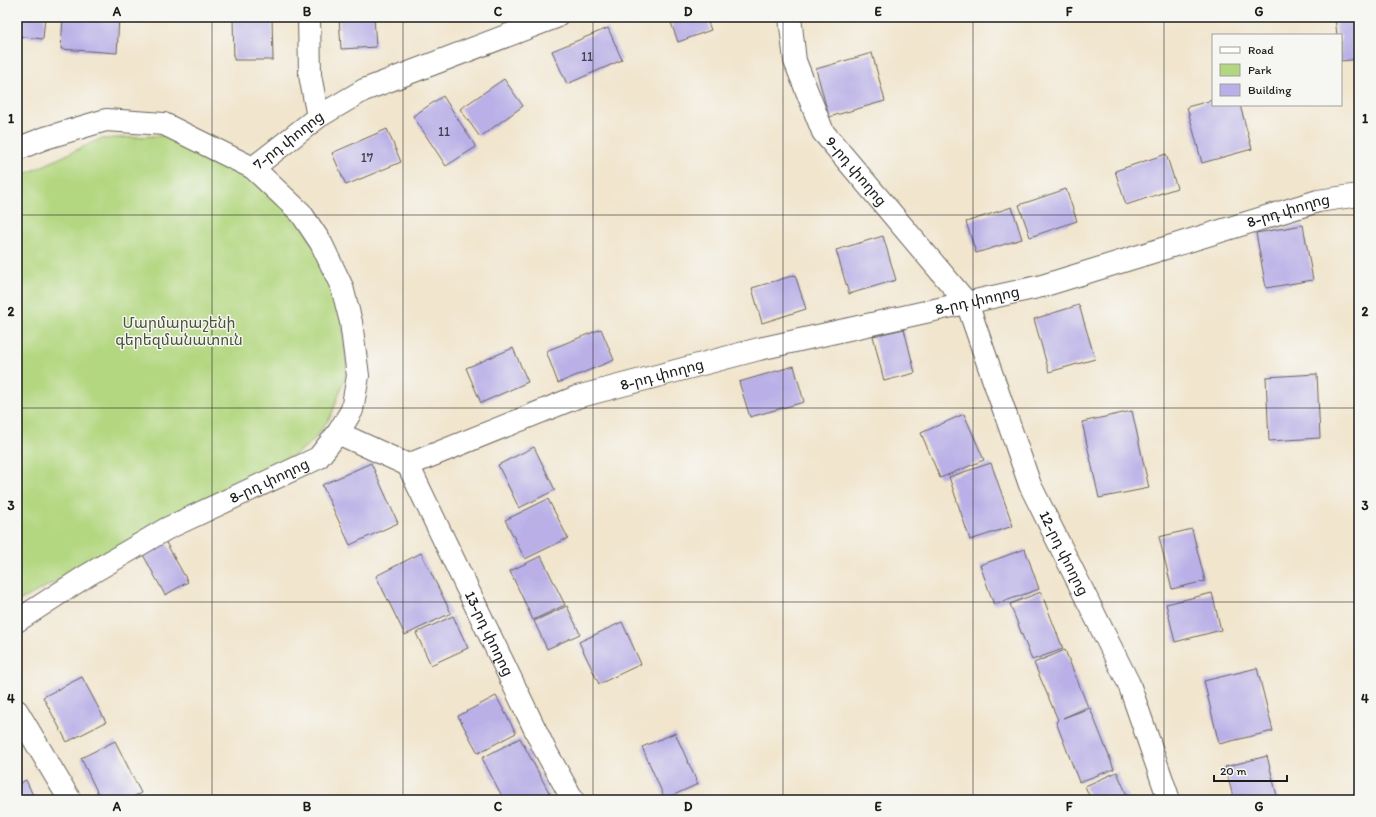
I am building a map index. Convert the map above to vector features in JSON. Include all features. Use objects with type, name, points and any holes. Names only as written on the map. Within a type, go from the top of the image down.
[{"type":"street","points":[[309,17],[310,75],[318,117]]},
{"type":"street","name":"7-րդ փողոց","points":[[17,149],[45,138],[106,120],[164,124],[253,168],[318,117],[364,90],[556,17]]},
{"type":"street","name":"9-րդ փողոց","points":[[790,17],[795,61],[823,132],[967,303]]},
{"type":"street","name":"8-րդ փողոց","points":[[17,621],[86,576],[166,529],[318,458],[338,433],[352,410],[358,376],[351,322],[342,287],[321,243],[300,213],[253,168]]},
{"type":"street","name":"8-րդ փողոց","points":[[408,465],[578,397],[759,349],[1042,286],[1318,201],[1359,195]]},
{"type":"street","name":"12-րդ փողոց","points":[[967,303],[1030,485],[1129,684],[1169,800]]},
{"type":"street","points":[[338,433],[408,465]]},
{"type":"street","name":"13-րդ փողոց","points":[[408,465],[544,748],[573,800]]},
{"type":"street","points":[[17,711],[70,800]]},
{"type":"green space","name":"Մարմարաշենի գերեզմանատուն","points":[[174,135],[251,175],[299,218],[341,298],[347,372],[331,416],[313,441],[296,454],[17,602],[17,178],[100,139]]},
{"type":"building","points":[[17,17],[45,17],[43,39],[17,36]]},
{"type":"building","points":[[63,17],[119,17],[117,53],[61,49]]},
{"type":"building","points":[[233,17],[272,17],[273,60],[234,60]]},
{"type":"building","points":[[339,17],[374,17],[376,47],[341,49]]},
{"type":"building","points":[[669,17],[706,17],[711,30],[678,42]]},
{"type":"building","points":[[1335,17],[1359,17],[1359,59],[1342,61],[1342,34],[1337,34]]},
{"type":"building","points":[[608,28],[622,60],[567,84],[552,51]]},
{"type":"building","points":[[872,53],[885,101],[829,117],[816,69]]},
{"type":"building","points":[[504,79],[523,106],[480,137],[460,109]]},
{"type":"building","points":[[443,96],[476,147],[446,166],[413,116]]},
{"type":"building","points":[[1212,100],[1212,106],[1240,106],[1252,149],[1202,163],[1187,107]]},
{"type":"building","points":[[387,129],[401,162],[346,185],[332,153]]},
{"type":"building","points":[[1166,154],[1177,188],[1126,205],[1115,171]]},
{"type":"building","points":[[1066,189],[1077,221],[1030,237],[1019,205]]},
{"type":"building","points":[[1012,207],[1022,239],[976,253],[966,222]]},
{"type":"building","points":[[1303,225],[1313,280],[1266,288],[1256,233]]},
{"type":"building","points":[[883,236],[896,280],[849,294],[836,250]]},
{"type":"building","points":[[795,275],[806,309],[762,323],[752,288]]},
{"type":"building","points":[[1079,305],[1095,359],[1049,372],[1034,319]]},
{"type":"building","points":[[601,329],[614,360],[558,383],[546,351]]},
{"type":"building","points":[[904,329],[915,373],[884,381],[873,336]]},
{"type":"building","points":[[513,348],[528,382],[481,403],[466,368]]},
{"type":"building","points":[[794,366],[804,402],[750,417],[739,382]]},
{"type":"building","points":[[1317,374],[1320,438],[1269,441],[1266,377]]},
{"type":"building","points":[[1132,411],[1149,488],[1099,498],[1082,422]]},
{"type":"building","points":[[964,414],[984,460],[940,478],[921,433]]},
{"type":"building","points":[[534,447],[555,490],[519,508],[498,465]]},
{"type":"building","points":[[371,463],[398,523],[350,545],[322,485]]},
{"type":"building","points":[[991,463],[1013,526],[970,540],[949,477]]},
{"type":"building","points":[[548,499],[568,538],[525,559],[505,520]]},
{"type":"building","points":[[1192,529],[1205,581],[1172,589],[1159,537]]},
{"type":"building","points":[[164,539],[188,582],[165,595],[141,551]]},
{"type":"building","points":[[1025,549],[1039,589],[994,605],[980,565]]},
{"type":"building","points":[[421,553],[451,613],[405,635],[376,576]]},
{"type":"building","points":[[541,556],[565,605],[533,620],[510,571]]},
{"type":"building","points":[[1041,592],[1063,649],[1032,660],[1010,604]]},
{"type":"building","points":[[1212,593],[1221,630],[1175,642],[1166,604]]},
{"type":"building","points":[[567,606],[580,634],[547,649],[534,621]]},
{"type":"building","points":[[453,616],[468,648],[431,665],[416,633]]},
{"type":"building","points":[[622,622],[641,664],[599,684],[579,642]]},
{"type":"building","points":[[1065,650],[1088,707],[1063,718],[1090,708],[1114,769],[1079,782],[1056,722],[1058,720],[1034,663]]},
{"type":"building","points":[[1257,668],[1273,731],[1219,744],[1204,681]]},
{"type":"building","points":[[82,677],[106,722],[67,742],[43,697]]},
{"type":"building","points":[[496,696],[516,733],[478,753],[458,716]]},
{"type":"building","points":[[675,733],[698,784],[665,799],[642,747]]},
{"type":"building","points":[[520,738],[552,798],[548,800],[504,800],[482,758]]},
{"type":"building","points":[[115,741],[141,793],[127,800],[101,800],[81,758]]},
{"type":"building","points":[[1267,756],[1278,800],[1234,800],[1225,767]]},
{"type":"building","points":[[1117,772],[1129,800],[1091,800],[1085,786]]},
{"type":"building","points":[[26,780],[35,800],[17,800],[17,785]]}]
